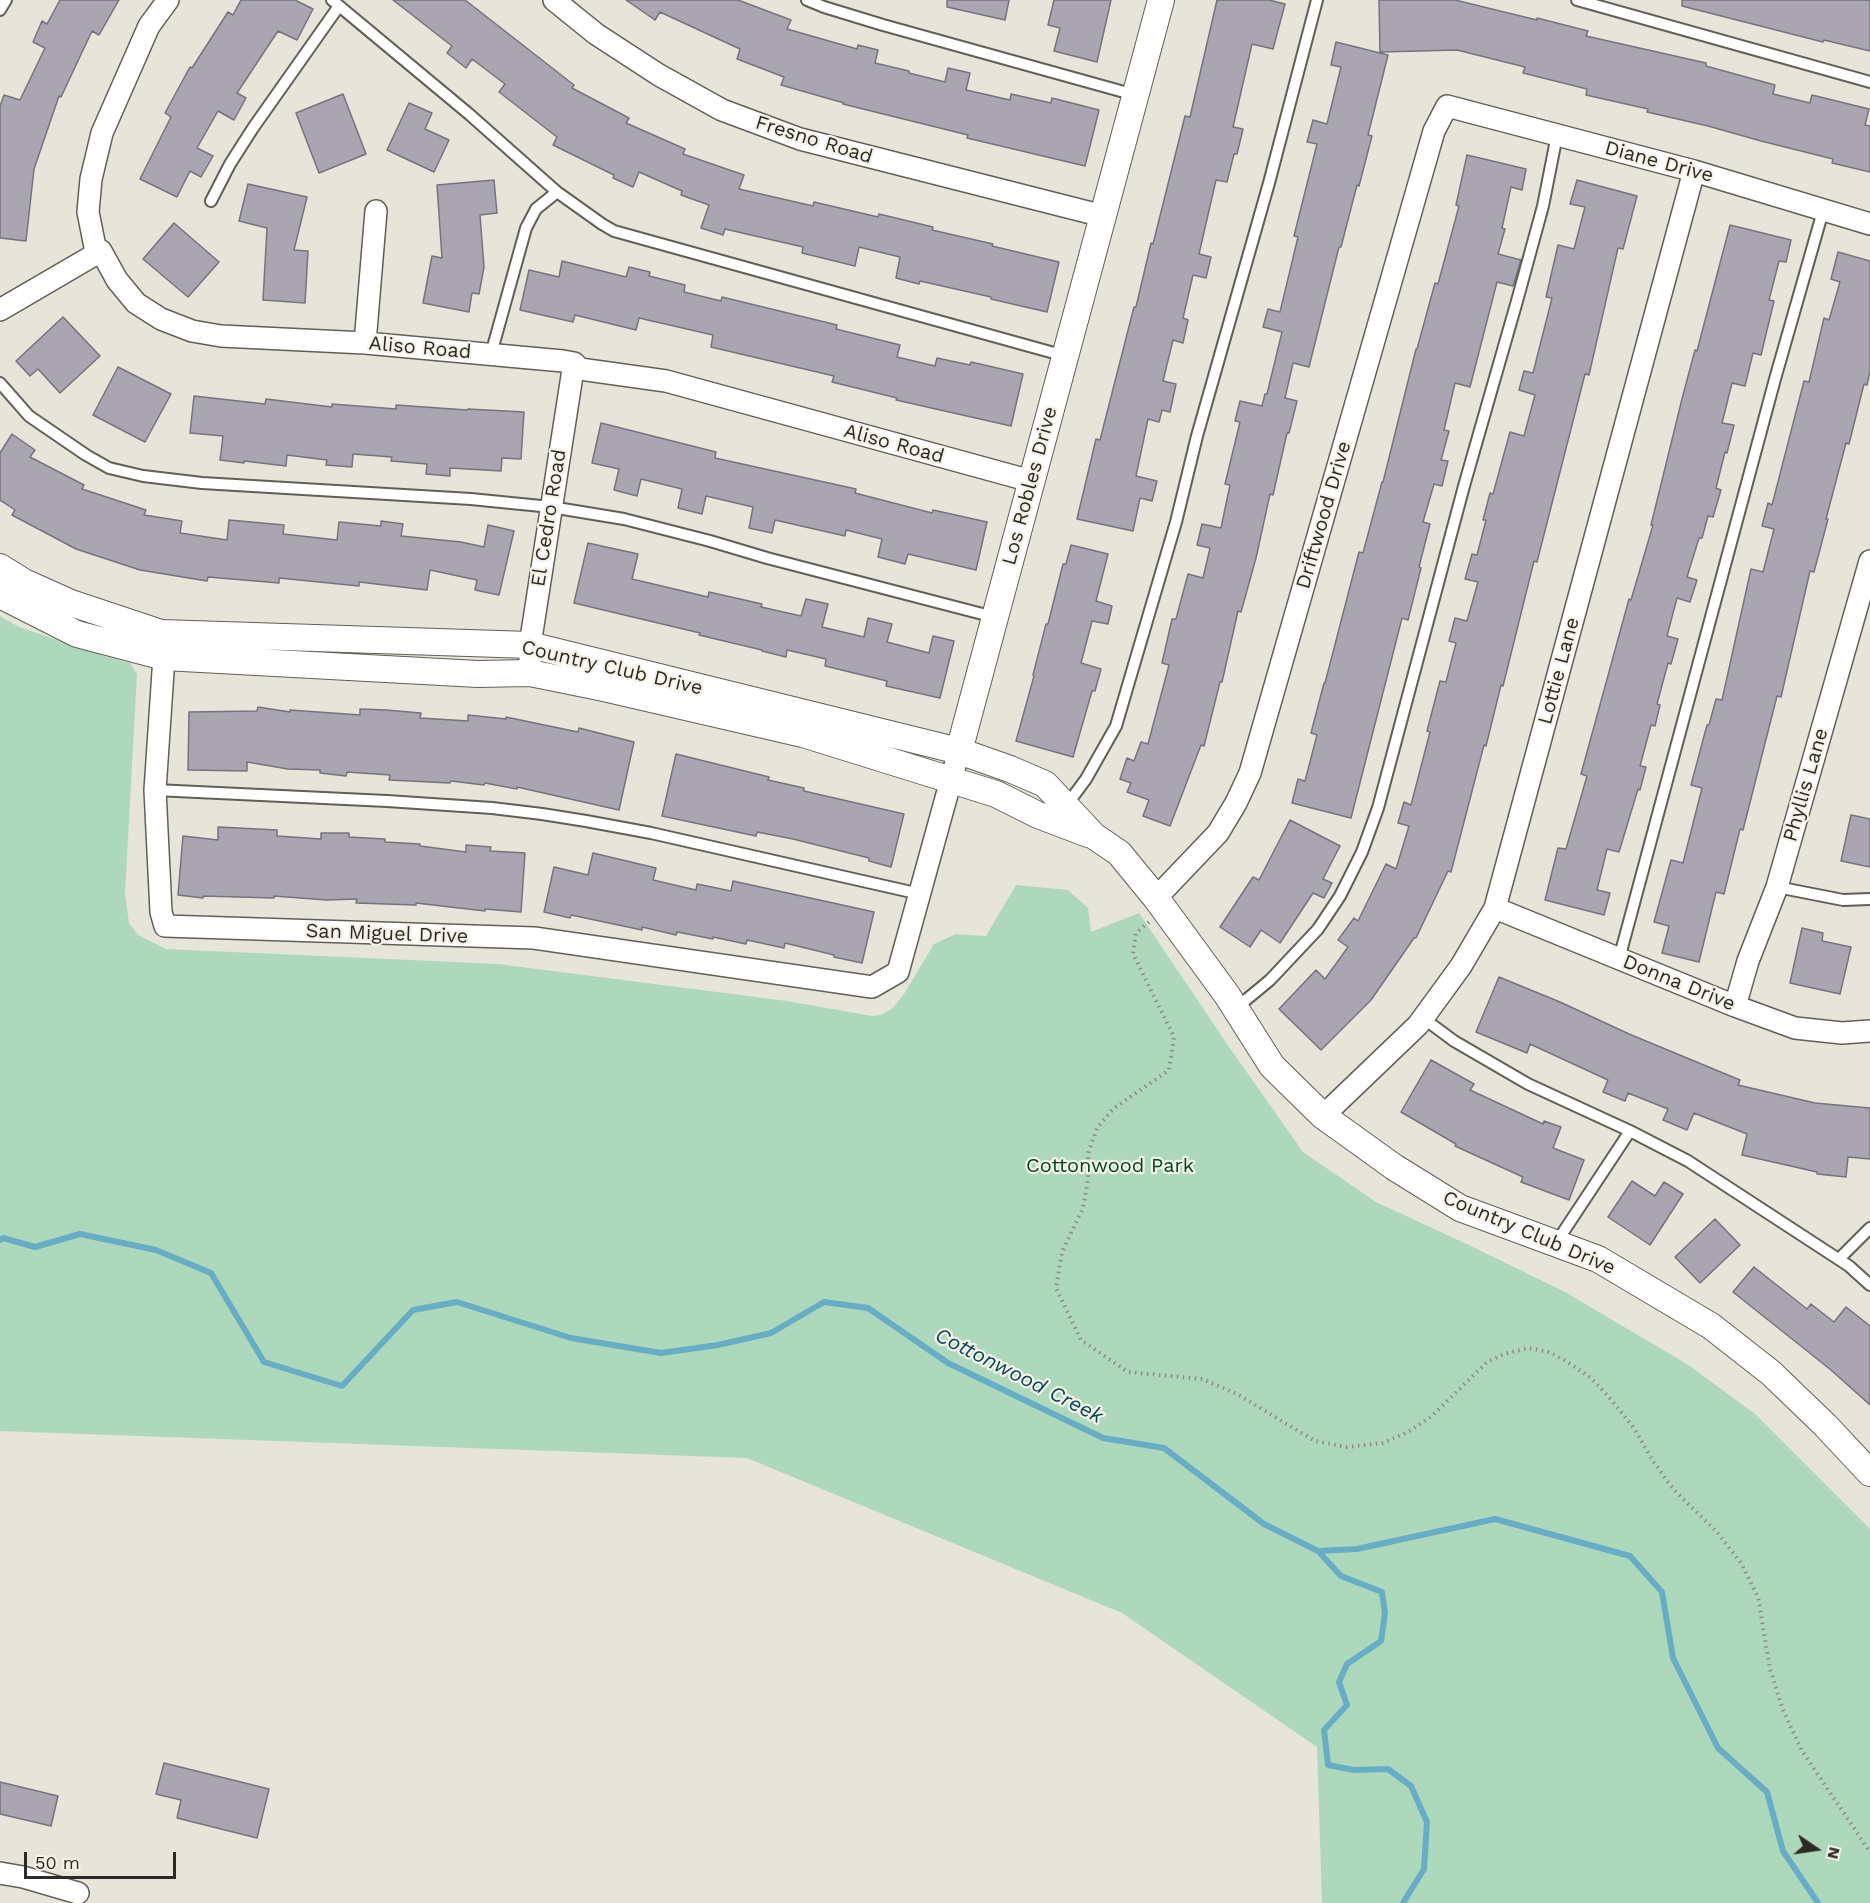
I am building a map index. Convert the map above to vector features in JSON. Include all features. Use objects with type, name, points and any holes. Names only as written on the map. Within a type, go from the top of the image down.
[{"type":"street","name":"Aliso Road","points":[[168,0],[149,26],[102,133],[91,179],[87,212],[95,247],[101,250],[117,280],[136,303],[162,319],[192,331],[221,336],[364,343],[574,363],[580,369],[666,381],[1031,481]]},
{"type":"street","name":"Fresno Road","points":[[554,0],[596,34],[659,75],[722,110],[800,139],[1103,216]]},
{"type":"street","name":"Los Robles Drive","points":[[898,972],[1161,0]]},
{"type":"street","name":"Diane Drive","points":[[1447,106],[1694,171],[1870,224]]},
{"type":"street","name":"Driftwood Drive","points":[[1160,904],[1218,833],[1250,773],[1434,131],[1447,106]]},
{"type":"street","name":"Lottie Lane","points":[[1323,1116],[1418,1025],[1461,966],[1495,908],[1694,171]]},
{"type":"street","points":[[364,343],[376,211]]},
{"type":"street","points":[[0,310],[101,250]]},
{"type":"street","name":"El Cedro Road","points":[[530,673],[530,645],[574,363]]},
{"type":"street","name":"Phyllis Lane","points":[[1735,1006],[1748,961],[1777,887],[1870,561]]},
{"type":"street","name":"Country Club Drive","points":[[0,567],[24,582],[163,645],[530,645],[959,751],[1010,768],[1045,784],[1094,836],[1119,853],[1160,904],[1235,1009],[1272,1066],[1323,1116],[1394,1167],[1460,1208],[1598,1259],[1711,1326],[1771,1373],[1870,1473]]},
{"type":"street","name":"Country Club Drive","points":[[0,595],[77,634],[163,645],[478,674],[530,673],[604,688],[803,734],[996,794],[1038,815],[1094,836]]},
{"type":"street","name":"San Miguel Drive","points":[[163,645],[155,790],[160,912],[165,926],[534,938],[872,987],[898,972]]},
{"type":"street","name":"Donna Drive","points":[[1495,908],[1735,1006],[1795,1028],[1842,1033],[1870,1031]]},
{"type":"street","points":[[0,1873],[23,1877],[78,1893]]},
{"type":"lane","points":[[0,10],[6,0]]},
{"type":"lane","points":[[807,0],[1135,95]]},
{"type":"lane","points":[[1066,806],[1086,779],[1116,726],[1176,522],[1197,436],[1269,183],[1317,0]]},
{"type":"lane","points":[[1577,0],[1870,82]]},
{"type":"lane","points":[[211,201],[230,164],[335,3],[477,120],[557,192],[602,224],[628,236],[1065,356]]},
{"type":"lane","points":[[1235,1009],[1270,980],[1318,929],[1340,896],[1362,852],[1378,808],[1464,486],[1523,280],[1543,206],[1557,135]]},
{"type":"lane","points":[[491,354],[526,228],[536,209],[557,192]]},
{"type":"lane","points":[[1619,959],[1775,379],[1823,211]]},
{"type":"lane","points":[[0,383],[29,416],[86,455],[109,468],[143,476],[202,483],[471,499],[551,507],[624,519],[995,617]]},
{"type":"lane","points":[[155,790],[387,801],[492,808],[552,816],[651,833],[920,894]]},
{"type":"lane","points":[[1777,887],[1843,900],[1870,899]]},
{"type":"lane","points":[[1423,1018],[1454,1041],[1528,1084],[1630,1131],[1688,1161],[1839,1259],[1870,1285]]},
{"type":"lane","points":[[1556,1243],[1630,1131]]},
{"type":"lane","points":[[1839,1259],[1870,1228]]},
{"type":"path","points":[[1160,904],[1136,933],[1134,954],[1174,1037],[1169,1070],[1113,1109],[1097,1128],[1088,1154],[1088,1179],[1083,1208],[1062,1251],[1056,1288],[1081,1340],[1128,1372],[1202,1379],[1237,1394],[1315,1441],[1347,1447],[1383,1443],[1408,1432],[1432,1416],[1487,1362],[1504,1354],[1528,1348],[1549,1352],[1566,1361],[1591,1378],[1608,1396],[1634,1428],[1653,1461],[1673,1488],[1717,1532],[1741,1563],[1758,1597],[1770,1669],[1783,1710],[1802,1751],[1870,1852]]},
{"type":"green space","name":"Cottonwood Park","points":[[0,616],[19,627],[130,663],[137,674],[125,894],[129,923],[138,935],[166,949],[498,964],[787,1001],[872,1016],[881,1015],[893,1008],[934,944],[956,934],[986,936],[1016,885],[1068,890],[1088,908],[1091,932],[1139,913],[1303,1152],[1376,1202],[1565,1292],[1687,1364],[1755,1414],[1870,1529],[1870,1903],[1322,1903],[1317,1747],[1122,1613],[747,1458],[0,1431]]},
{"type":"building","points":[[60,0],[119,0],[99,35],[92,31],[61,97],[59,96],[34,169],[26,241],[0,238],[0,106],[4,95],[20,100],[45,48],[33,42],[42,21],[47,24]]},
{"type":"building","points":[[241,0],[295,0],[313,9],[297,40],[278,31],[237,93],[246,98],[234,120],[218,111],[197,148],[213,156],[201,177],[190,171],[177,197],[140,179],[171,117],[165,113],[190,67],[192,68],[228,12],[233,15]]},
{"type":"building","points":[[393,0],[465,0],[574,85],[572,88],[629,118],[626,123],[685,149],[683,154],[744,175],[739,189],[813,206],[814,202],[878,217],[879,214],[933,227],[932,230],[993,244],[992,246],[1059,262],[1047,312],[920,281],[919,284],[896,278],[900,257],[859,247],[855,266],[802,253],[803,247],[725,229],[723,235],[701,228],[709,205],[681,195],[682,191],[639,172],[633,187],[553,145],[557,137],[499,92],[505,84],[472,59],[466,68],[447,53],[452,46]]},
{"type":"building","points":[[626,0],[738,0],[791,20],[787,29],[857,49],[858,45],[878,50],[875,63],[945,82],[948,68],[970,73],[966,90],[1010,100],[1011,94],[1051,103],[1052,98],[1099,110],[1085,166],[967,138],[968,135],[843,104],[781,85],[784,77],[737,59],[740,49],[660,12],[655,20]]},
{"type":"building","points":[[947,0],[1009,0],[1005,20],[947,7]]},
{"type":"building","points":[[1054,0],[1111,0],[1097,62],[1054,51],[1060,28],[1048,25]]},
{"type":"building","points":[[1217,0],[1269,0],[1285,4],[1273,49],[1252,44],[1233,127],[1243,129],[1237,154],[1234,154],[1227,182],[1216,180],[1199,254],[1211,257],[1206,278],[1193,275],[1183,318],[1188,320],[1183,343],[1173,340],[1163,381],[1176,384],[1170,412],[1162,410],[1159,422],[1148,419],[1136,476],[1157,481],[1152,501],[1140,498],[1133,531],[1077,519],[1096,439],[1100,440],[1185,116],[1190,117]]},
{"type":"building","points":[[1379,0],[1455,0],[1537,20],[1537,18],[1588,31],[1586,36],[1706,63],[1706,66],[1775,85],[1773,94],[1810,103],[1812,95],[1869,109],[1865,125],[1870,126],[1870,172],[1832,163],[1833,159],[1647,112],[1648,109],[1586,95],[1587,89],[1523,73],[1525,67],[1457,50],[1380,52]]},
{"type":"building","points":[[1682,0],[1870,0],[1870,51],[1824,40],[1823,42],[1682,6]]},
{"type":"building","points":[[1336,42],[1388,55],[1368,135],[1372,136],[1341,247],[1339,247],[1309,367],[1293,363],[1285,398],[1297,401],[1273,495],[1270,494],[1256,558],[1241,612],[1238,611],[1222,682],[1220,682],[1204,746],[1201,745],[1170,826],[1143,816],[1149,800],[1127,792],[1131,783],[1120,779],[1127,758],[1134,761],[1141,742],[1148,744],[1169,665],[1162,663],[1172,619],[1176,619],[1188,574],[1203,578],[1210,548],[1197,545],[1202,524],[1221,528],[1230,485],[1225,484],[1240,422],[1235,421],[1240,401],[1262,406],[1265,394],[1267,394],[1282,332],[1263,327],[1268,309],[1280,312],[1298,237],[1294,236],[1317,144],[1307,142],[1313,120],[1327,124],[1341,67],[1331,65]]},
{"type":"building","points":[[343,94],[366,154],[319,173],[296,113]]},
{"type":"building","points":[[409,103],[432,113],[425,129],[449,140],[434,172],[387,150]]},
{"type":"building","points":[[1467,155],[1526,169],[1522,190],[1511,187],[1502,228],[1505,229],[1498,254],[1521,260],[1513,286],[1497,282],[1470,387],[1455,383],[1444,430],[1449,431],[1441,460],[1448,461],[1442,486],[1434,484],[1423,522],[1430,524],[1419,567],[1421,568],[1408,620],[1402,618],[1351,818],[1292,803],[1298,779],[1305,781],[1317,735],[1311,733],[1359,552],[1363,553],[1383,482],[1416,349],[1435,283],[1438,284],[1459,206],[1456,205]]},
{"type":"building","points":[[494,180],[497,213],[480,215],[484,267],[479,294],[472,293],[469,312],[423,303],[432,256],[442,258],[437,185]]},
{"type":"building","points":[[1577,180],[1637,196],[1623,249],[1618,248],[1589,375],[1585,374],[1537,562],[1534,561],[1503,686],[1501,685],[1486,746],[1484,745],[1451,872],[1448,871],[1416,938],[1371,1000],[1321,1050],[1279,1009],[1316,970],[1325,979],[1348,947],[1338,940],[1354,918],[1358,921],[1386,864],[1396,869],[1409,826],[1398,823],[1404,802],[1411,805],[1430,732],[1427,731],[1440,681],[1446,682],[1456,643],[1449,641],[1455,618],[1467,621],[1478,582],[1465,579],[1472,554],[1477,555],[1490,493],[1493,494],[1510,432],[1524,436],[1535,395],[1519,390],[1524,371],[1533,373],[1552,298],[1546,297],[1558,245],[1574,249],[1585,207],[1570,204]]},
{"type":"building","points":[[248,184],[307,197],[294,250],[308,251],[305,303],[263,300],[267,228],[239,221]]},
{"type":"building","points":[[174,223],[219,262],[188,297],[143,259]]},
{"type":"building","points":[[1730,225],[1791,240],[1786,262],[1779,261],[1769,300],[1774,301],[1761,355],[1753,353],[1745,386],[1732,383],[1722,423],[1734,425],[1716,488],[1721,490],[1713,517],[1708,516],[1702,538],[1699,538],[1687,577],[1697,580],[1690,602],[1677,598],[1667,636],[1678,639],[1671,664],[1668,663],[1657,704],[1660,705],[1655,726],[1651,725],[1640,766],[1646,767],[1640,790],[1638,789],[1619,852],[1607,849],[1597,890],[1610,893],[1604,915],[1545,900],[1558,848],[1566,849],[1587,776],[1581,774],[1629,599],[1631,600],[1653,525],[1651,525],[1682,399]]},
{"type":"building","points":[[1838,252],[1870,261],[1870,371],[1867,385],[1864,384],[1849,444],[1846,443],[1814,572],[1810,571],[1781,697],[1777,696],[1743,830],[1740,829],[1724,894],[1716,892],[1699,962],[1662,953],[1669,926],[1654,922],[1671,860],[1683,863],[1702,788],[1691,785],[1716,699],[1722,700],[1751,569],[1763,572],[1774,529],[1762,526],[1768,503],[1772,505],[1804,381],[1809,382],[1824,318],[1829,320],[1840,282],[1831,279]]},
{"type":"building","points":[[562,261],[626,277],[629,267],[650,272],[649,276],[685,285],[684,292],[721,301],[722,297],[837,325],[836,329],[900,345],[897,357],[935,366],[937,358],[970,365],[971,362],[1023,374],[1011,426],[896,400],[897,398],[832,382],[834,376],[711,347],[713,335],[639,318],[636,330],[575,315],[573,322],[520,310],[529,270],[559,277]]},
{"type":"building","points":[[63,317],[100,356],[60,393],[38,369],[30,376],[16,361]]},
{"type":"building","points":[[118,367],[171,394],[145,442],[93,415]]},
{"type":"building","points":[[194,396],[265,404],[266,399],[332,407],[332,404],[396,409],[396,405],[524,412],[521,459],[502,458],[501,471],[450,468],[450,476],[426,474],[427,464],[391,461],[392,457],[353,454],[352,467],[326,465],[327,460],[287,455],[286,466],[220,460],[223,436],[190,433]]},
{"type":"building","points":[[601,423],[716,452],[715,458],[856,489],[855,493],[932,513],[933,510],[987,522],[976,570],[908,554],[905,564],[878,557],[882,539],[846,530],[845,536],[775,520],[772,533],[749,528],[753,507],[706,496],[702,514],[678,508],[682,489],[641,479],[637,496],[614,490],[619,469],[592,463]]},
{"type":"building","points":[[12,434],[35,450],[30,457],[84,485],[82,489],[146,510],[144,515],[182,521],[180,533],[227,540],[229,520],[284,525],[283,534],[337,540],[339,522],[381,526],[381,521],[403,524],[401,536],[461,542],[484,547],[488,525],[514,531],[499,595],[475,590],[477,580],[430,570],[427,590],[359,582],[359,586],[279,578],[279,583],[208,577],[207,581],[140,570],[76,549],[12,515],[15,510],[0,500],[0,453]]},
{"type":"building","points":[[588,543],[638,554],[632,579],[708,597],[709,592],[801,616],[806,599],[828,604],[822,627],[864,637],[868,618],[892,624],[887,642],[929,653],[933,636],[954,641],[940,698],[886,686],[887,681],[825,666],[826,659],[787,650],[786,657],[699,635],[700,633],[574,603]]},
{"type":"building","points":[[1071,545],[1108,554],[1096,601],[1112,606],[1108,624],[1092,621],[1081,663],[1101,669],[1095,691],[1092,691],[1073,757],[1016,741],[1046,624],[1048,624],[1063,564],[1066,564]]},
{"type":"building","points":[[258,707],[290,712],[290,710],[360,715],[360,709],[386,710],[421,713],[420,718],[468,721],[468,715],[506,719],[506,717],[578,732],[579,728],[634,742],[619,810],[517,787],[517,789],[485,783],[484,785],[451,781],[450,783],[389,780],[390,775],[347,772],[346,776],[320,773],[320,770],[288,769],[247,762],[247,771],[188,770],[189,712],[257,711]]},
{"type":"building","points":[[676,754],[769,777],[768,780],[804,788],[804,791],[904,814],[891,867],[869,861],[869,858],[793,839],[757,832],[756,836],[662,816]]},
{"type":"building","points":[[1851,815],[1870,819],[1870,867],[1841,861]]},
{"type":"building","points":[[1290,820],[1340,846],[1323,879],[1332,883],[1324,898],[1313,893],[1280,943],[1261,930],[1250,947],[1220,927],[1253,877],[1259,880]]},
{"type":"building","points":[[218,827],[277,830],[277,836],[321,839],[321,833],[349,833],[349,837],[385,839],[385,842],[420,844],[420,846],[466,852],[466,845],[491,847],[490,851],[525,853],[521,912],[485,909],[485,911],[416,903],[416,905],[356,903],[357,899],[326,900],[274,896],[274,898],[203,896],[203,898],[178,895],[183,836],[218,840]]},
{"type":"building","points":[[593,853],[656,868],[653,880],[696,890],[697,884],[731,891],[733,881],[874,912],[862,963],[785,943],[784,948],[747,940],[746,944],[677,932],[676,935],[642,927],[642,930],[571,915],[570,918],[544,912],[554,867],[588,875]]},
{"type":"building","points":[[1802,928],[1823,933],[1822,941],[1851,947],[1840,994],[1790,983]]},
{"type":"building","points":[[1499,977],[1740,1080],[1738,1085],[1815,1103],[1870,1108],[1870,1159],[1848,1157],[1846,1177],[1817,1174],[1817,1172],[1742,1155],[1747,1134],[1694,1113],[1687,1130],[1663,1120],[1668,1109],[1628,1093],[1625,1101],[1603,1092],[1608,1080],[1530,1044],[1527,1053],[1476,1032]]},
{"type":"building","points":[[1431,1060],[1474,1084],[1470,1090],[1543,1124],[1544,1121],[1561,1127],[1553,1148],[1584,1160],[1569,1200],[1521,1182],[1523,1177],[1455,1146],[1456,1144],[1401,1112]]},
{"type":"building","points":[[1632,1181],[1655,1196],[1664,1182],[1683,1194],[1650,1245],[1608,1217]]},
{"type":"building","points":[[1715,1219],[1740,1245],[1700,1283],[1675,1257]]},
{"type":"building","points":[[1754,1267],[1807,1309],[1811,1304],[1834,1322],[1846,1307],[1870,1326],[1870,1405],[1831,1370],[1733,1292]]},
{"type":"building","points":[[164,1763],[269,1789],[257,1838],[177,1818],[181,1800],[156,1794]]},
{"type":"building","points":[[0,1782],[58,1796],[51,1826],[0,1814]]},
{"type":"waterway","name":"Cottonwood Creek","points":[[0,1240],[3,1238],[35,1247],[80,1234],[156,1250],[211,1273],[264,1362],[342,1386],[413,1310],[457,1302],[571,1338],[661,1353],[718,1345],[771,1333],[824,1302],[868,1308],[948,1363],[1103,1438],[1164,1448],[1264,1524],[1318,1551],[1357,1549],[1495,1519],[1630,1556],[1662,1592],[1673,1658],[1718,1748],[1767,1792],[1783,1851],[1818,1903]]},
{"type":"waterway","points":[[1318,1551],[1341,1576],[1382,1592],[1385,1613],[1381,1641],[1347,1664],[1339,1682],[1347,1705],[1324,1730],[1328,1765],[1354,1770],[1388,1769],[1411,1786],[1427,1822],[1424,1869],[1403,1903]]}]
